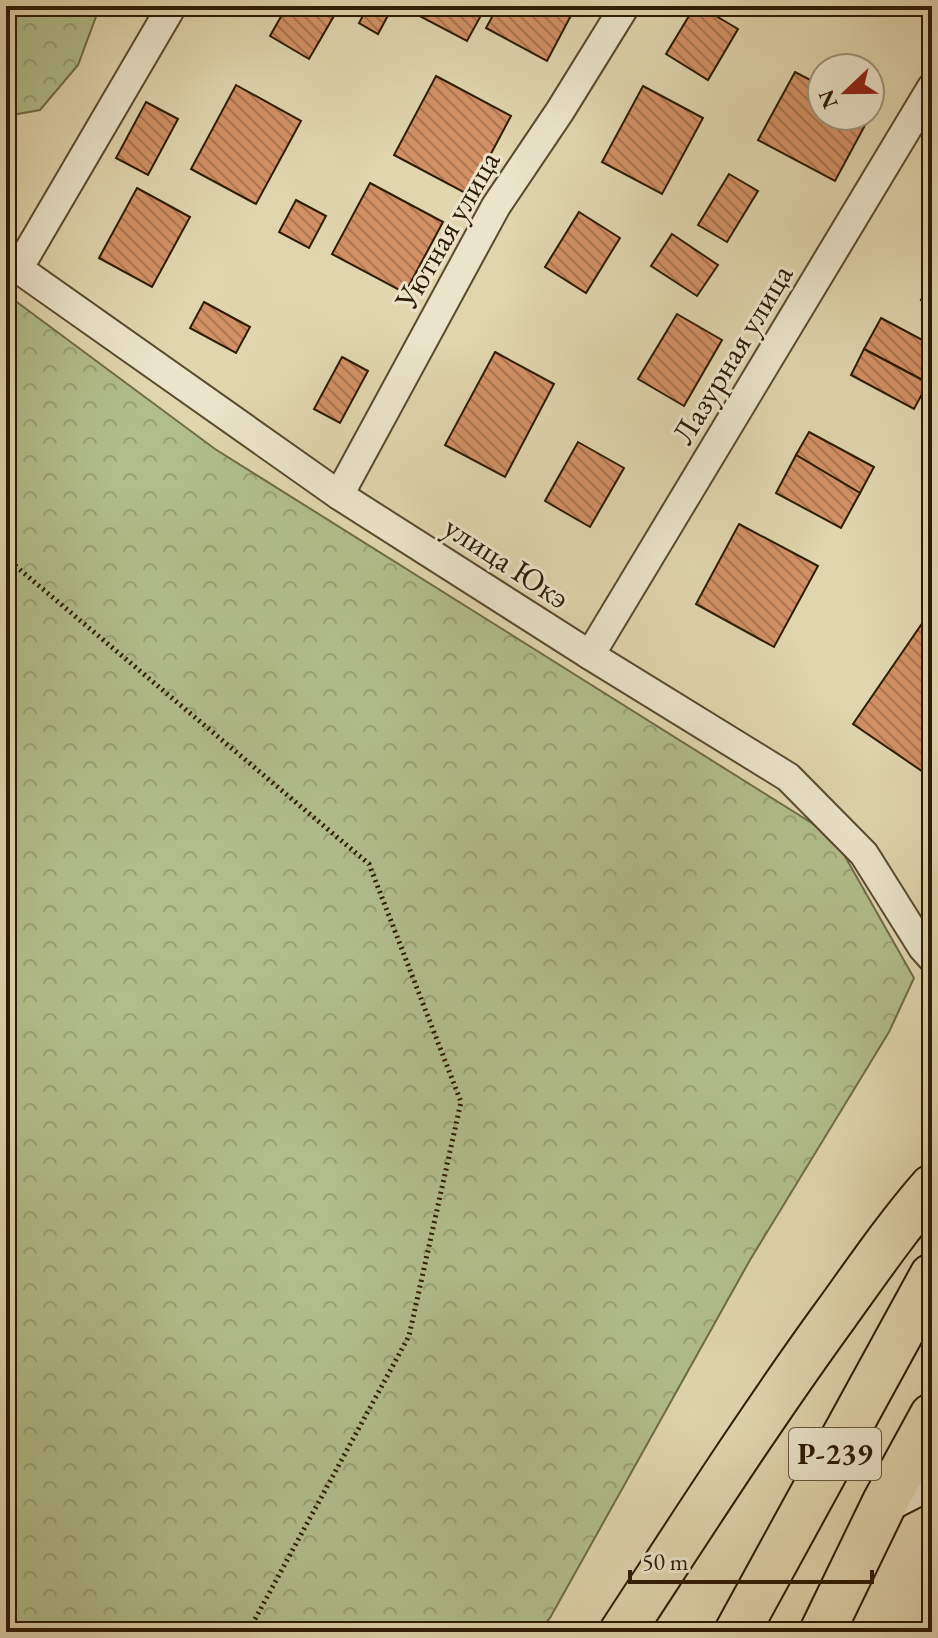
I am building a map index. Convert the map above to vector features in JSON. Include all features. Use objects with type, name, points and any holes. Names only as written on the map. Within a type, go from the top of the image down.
[{"type":"main road","points":[[622,1632],[797,1368],[909,1213],[932,1187]]},
{"type":"main road","name":"Р-239","points":[[737,1632],[932,1276]]},
{"type":"main road","name":"Р-239","points":[[822,1632],[885,1502],[932,1416]]},
{"type":"main road","points":[[885,1502],[932,1478]]},
{"type":"street","points":[[12,264],[172,6]]},
{"type":"street","name":"Уютная улица","points":[[339,495],[496,206],[625,6]]},
{"type":"street","name":"Лазурная улица","points":[[590,655],[932,87]]},
{"type":"street","name":"улица Юкэ","points":[[12,264],[339,495],[788,777],[864,854],[932,958]]},
{"type":"path","points":[[6,558],[369,864],[461,1102],[409,1336],[248,1632]]},
{"type":"green space","points":[[6,6],[100,6],[78,65],[40,110],[6,116]]},
{"type":"green space","points":[[6,294],[215,449],[834,837],[914,978],[889,1032],[750,1260],[550,1618],[538,1632],[6,1632]]},
{"type":"building","points":[[287,6],[333,6],[338,9],[309,59],[270,36]]},
{"type":"building","points":[[368,6],[393,6],[378,34],[359,23]]},
{"type":"building","points":[[408,6],[477,6],[484,10],[467,41],[406,9]]},
{"type":"building","points":[[498,6],[576,6],[547,61],[486,28]]},
{"type":"building","points":[[695,6],[738,29],[708,80],[666,54]]},
{"type":"building","points":[[795,72],[806,78],[806,132],[861,132],[835,181],[758,140]]},
{"type":"building","points":[[436,76],[511,116],[469,195],[394,155]]},
{"type":"building","points":[[236,85],[301,121],[256,204],[191,169]]},
{"type":"building","points":[[643,86],[703,118],[662,194],[602,162]]},
{"type":"building","points":[[146,102],[178,119],[148,175],[116,158]]},
{"type":"building","points":[[729,174],[758,191],[727,242],[698,225]]},
{"type":"building","points":[[370,183],[443,222],[405,293],[332,254]]},
{"type":"building","points":[[137,188],[190,217],[152,287],[99,258]]},
{"type":"building","points":[[296,200],[326,216],[309,248],[279,232]]},
{"type":"building","points":[[579,212],[620,238],[586,293],[545,267]]},
{"type":"building","points":[[672,234],[718,265],[697,296],[651,266]]},
{"type":"building","points":[[932,279],[932,306],[921,300]]},
{"type":"building","points":[[204,302],[250,327],[236,353],[190,328]]},
{"type":"building","points":[[677,314],[722,340],[684,406],[638,379]]},
{"type":"building","points":[[881,318],[932,345],[932,376],[928,383],[864,349]]},
{"type":"building","points":[[864,349],[928,383],[914,409],[851,375]]},
{"type":"building","points":[[495,352],[554,384],[505,477],[445,445]]},
{"type":"building","points":[[342,357],[368,371],[340,423],[314,409]]},
{"type":"building","points":[[809,432],[874,467],[860,493],[796,455]]},
{"type":"building","points":[[578,442],[624,468],[590,527],[545,501]]},
{"type":"building","points":[[796,455],[860,493],[841,528],[776,493]]},
{"type":"building","points":[[739,524],[818,566],[774,647],[696,604]]},
{"type":"building","points":[[932,609],[932,778],[853,724]]}]
